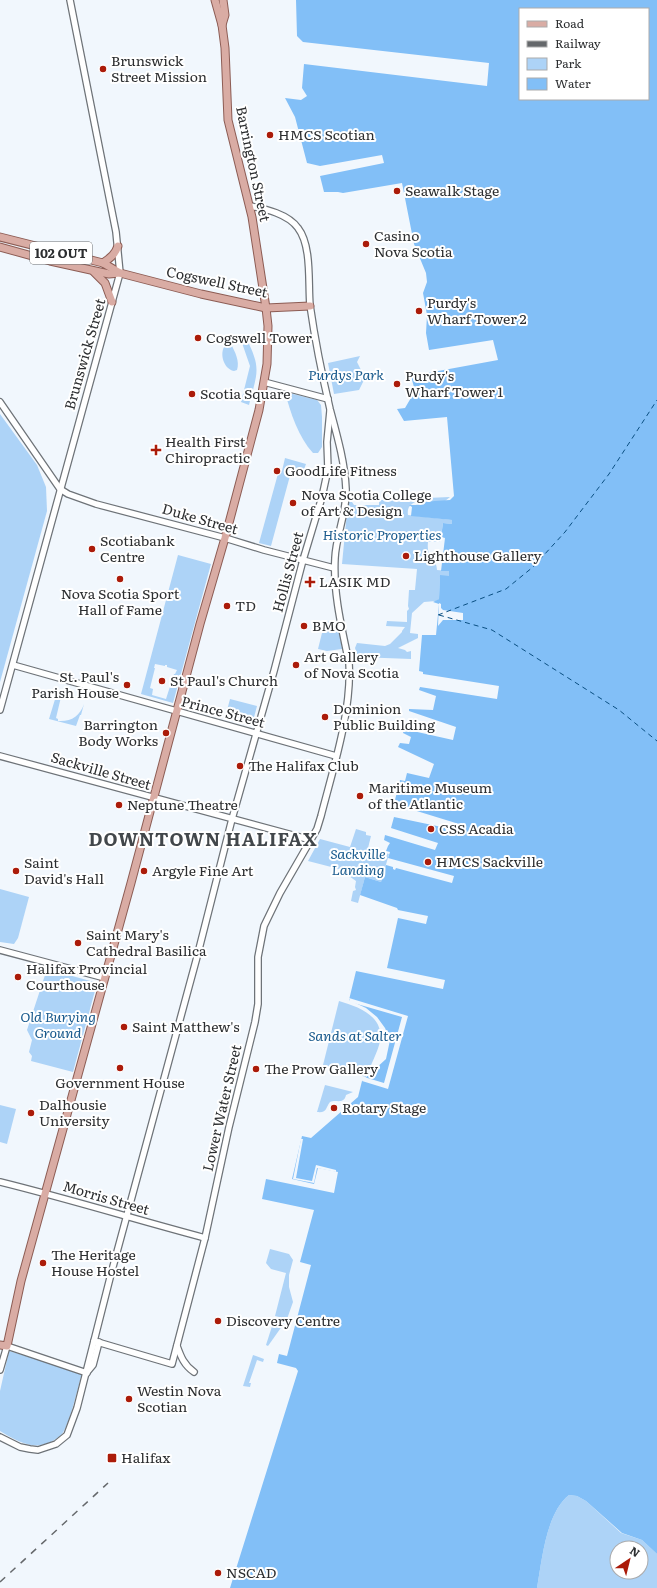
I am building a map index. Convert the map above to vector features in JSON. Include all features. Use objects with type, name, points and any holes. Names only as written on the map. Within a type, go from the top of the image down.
[{"type":"main road","name":"Barrington Street","points":[[3,1345],[225,538],[259,410],[267,364],[268,326],[266,308],[250,206],[228,120],[225,48],[222,25],[215,0]]},
{"type":"main road","name":"Barrington Street","points":[[222,25],[225,15],[223,0]]},
{"type":"main road","name":"Cogswell Street","points":[[0,237],[103,263],[120,273],[201,294],[266,308],[310,306]]},
{"type":"main road","points":[[103,263],[112,257],[118,246]]},
{"type":"main road","name":"Cogswell Street","points":[[0,247],[90,270],[109,274],[120,273]]},
{"type":"main road","points":[[90,270],[97,274],[105,283],[112,302]]},
{"type":"street","name":"Brunswick Street","points":[[0,710],[120,273],[118,246],[101,149],[70,0]]},
{"type":"street","name":"Lower Water Street","points":[[96,1342],[172,1364],[205,1238],[257,1009],[258,957],[264,926],[280,893],[311,840],[321,816],[342,731],[348,695],[350,676],[348,655],[334,576],[335,556],[346,490],[341,455],[328,399],[310,306],[306,250],[301,232],[295,224],[284,217],[250,206]]},
{"type":"street","points":[[264,382],[328,399]]},
{"type":"street","points":[[0,402],[60,489]]},
{"type":"street","name":"Hollis Street","points":[[96,1342],[126,1217],[197,957],[232,819],[303,560],[322,497],[328,469],[328,420],[330,408]]},
{"type":"street","name":"Duke Street","points":[[60,489],[68,494],[96,504],[334,568]]},
{"type":"street","name":"Prince Street","points":[[13,665],[336,756]]},
{"type":"street","name":"Sackville Street","points":[[0,756],[311,840]]},
{"type":"street","points":[[0,950],[105,978]]},
{"type":"street","name":"Morris Street","points":[[0,1182],[46,1193],[126,1217],[205,1238]]},
{"type":"street","points":[[0,1436],[20,1447],[38,1450],[56,1444],[64,1438],[70,1429],[87,1373],[92,1365],[96,1342]]},
{"type":"street","points":[[0,1370],[3,1345],[87,1373]]},
{"type":"street","points":[[177,1345],[182,1360],[188,1368],[194,1372]]},
{"type":"green space","points":[[246,338],[256,364],[256,378],[249,405],[241,402],[250,366],[242,343]]},
{"type":"green space","points":[[227,343],[231,344],[237,360],[238,367],[237,370],[234,371],[227,367],[222,355],[224,346]]},
{"type":"green space","name":"Purdys Park","points":[[360,356],[357,362],[365,378],[359,390],[334,394],[328,363]]},
{"type":"green space","points":[[285,392],[317,400],[321,405],[322,447],[318,453],[313,453],[303,440],[292,416]]},
{"type":"green space","points":[[0,414],[37,465],[46,487],[47,511],[0,682]]},
{"type":"green space","points":[[285,458],[306,464],[302,475],[291,472],[271,546],[259,543],[279,470],[282,471]]},
{"type":"green space","name":"Historic Properties","points":[[450,497],[445,501],[415,502],[411,504],[408,509],[408,515],[452,520],[452,524],[443,523],[440,542],[428,542],[430,556],[437,566],[437,570],[449,571],[449,576],[440,576],[439,599],[436,601],[424,602],[412,613],[410,633],[418,634],[418,638],[398,648],[407,652],[411,651],[411,659],[358,657],[355,648],[357,643],[385,646],[390,644],[402,632],[405,627],[386,626],[387,621],[407,622],[409,590],[415,590],[417,569],[342,564],[348,502],[352,502],[354,505],[379,505],[379,500]]},
{"type":"green space","points":[[178,555],[211,564],[173,703],[141,694]],"holes":[[[155,664],[167,665],[167,667],[177,670],[174,674],[166,699],[152,695],[153,689],[150,688]]]},
{"type":"green space","points":[[325,621],[338,623],[342,649],[327,651],[318,649]]},
{"type":"green space","points":[[56,696],[61,697],[56,718],[58,721],[71,719],[80,712],[84,704],[76,726],[49,719]]},
{"type":"green space","points":[[230,699],[257,706],[252,725],[225,718]]},
{"type":"green space","name":"Sackville Landing","points":[[356,829],[366,832],[366,835],[371,836],[368,848],[389,854],[381,882],[365,877],[358,903],[351,901],[353,891],[356,890],[356,881],[339,869],[308,861],[320,839],[350,847]]},
{"type":"green space","points":[[0,889],[29,897],[18,938],[14,944],[0,942]]},
{"type":"green space","name":"Old Burying Ground","points":[[47,969],[94,982],[96,987],[73,1072],[31,1061],[32,1056],[29,1052],[32,1040],[27,1030]]},
{"type":"green space","name":"Sands at Salter","points":[[339,1001],[362,1010],[374,1019],[378,1025],[380,1041],[366,1077],[323,1065]]},
{"type":"green space","points":[[325,1085],[353,1092],[346,1095],[342,1101],[330,1102],[325,1111],[317,1112]]},
{"type":"green space","points":[[0,1105],[16,1109],[7,1144],[0,1142]]},
{"type":"green space","points":[[270,1249],[289,1254],[293,1260],[289,1275],[289,1287],[293,1302],[287,1319],[275,1316],[286,1273],[271,1269],[266,1263]]},
{"type":"green space","points":[[274,1320],[285,1322],[268,1346],[266,1345]]},
{"type":"green space","points":[[9,1351],[82,1373],[71,1414],[65,1429],[62,1434],[52,1442],[44,1445],[31,1445],[11,1438],[0,1431],[0,1391]]},
{"type":"green space","points":[[253,1355],[264,1359],[263,1362],[257,1360],[249,1383],[251,1383],[250,1387],[243,1386]]},
{"type":"green space","points":[[569,1495],[577,1496],[586,1501],[621,1533],[642,1540],[609,1540],[609,1580],[649,1580],[649,1547],[657,1554],[657,1588],[537,1588],[546,1538],[555,1513],[561,1503]]},
{"type":"water","points":[[296,0],[657,0],[657,1554],[649,1547],[649,1540],[642,1540],[622,1533],[586,1501],[577,1496],[569,1495],[561,1503],[550,1525],[543,1551],[537,1588],[230,1588],[298,1371],[296,1368],[277,1363],[279,1354],[287,1356],[311,1265],[300,1262],[314,1210],[262,1199],[266,1179],[334,1193],[338,1172],[318,1168],[314,1184],[292,1179],[302,1136],[311,1138],[358,1097],[362,1081],[386,1059],[390,1040],[385,1028],[377,1017],[366,1008],[349,1000],[356,971],[443,989],[445,980],[387,968],[398,918],[426,924],[428,916],[398,910],[397,908],[360,895],[365,877],[381,882],[386,865],[393,867],[395,870],[396,868],[452,883],[454,876],[388,858],[390,852],[386,851],[390,843],[384,840],[385,835],[435,850],[438,843],[391,828],[394,817],[456,830],[459,824],[394,804],[400,780],[405,781],[407,773],[429,778],[434,764],[398,747],[400,743],[409,744],[411,737],[403,733],[404,729],[453,740],[456,727],[409,711],[409,709],[433,710],[436,696],[419,690],[420,687],[497,699],[499,686],[423,674],[423,672],[419,671],[422,635],[436,635],[439,604],[433,602],[439,599],[440,575],[449,576],[449,571],[441,571],[445,538],[441,537],[443,523],[452,524],[452,520],[411,516],[412,507],[409,505],[416,505],[419,504],[419,502],[450,500],[454,496],[447,417],[404,421],[397,409],[405,408],[415,391],[411,376],[498,360],[493,340],[429,350],[426,333],[427,315],[423,293],[427,282],[426,273],[414,244],[402,183],[343,193],[324,192],[320,176],[384,163],[382,155],[320,166],[307,163],[295,117],[285,98],[301,100],[307,96],[302,88],[304,64],[487,86],[489,63],[303,42],[297,36]]},
{"type":"pier","points":[[439,603],[441,604],[441,608],[443,610],[463,613],[463,620],[443,620],[438,626]]},
{"type":"pier","points":[[349,998],[408,1016],[388,1089],[362,1081],[364,1077],[384,1083],[402,1017],[350,1002]]},
{"type":"pier","points":[[301,1139],[303,1139],[296,1178],[312,1181],[316,1165],[336,1170],[336,1172],[317,1168],[314,1183],[293,1179]]},
{"type":"ferry route","points":[[438,615],[506,589],[533,567],[565,532],[609,474],[657,400]]},
{"type":"ferry route","points":[[439,615],[492,630],[619,710],[657,741]]},
{"type":"railway","points":[[0,1582],[108,1483]]},
{"type":"place","name":"Brunswick Street Mission","points":[[103,69]]},
{"type":"place","name":"HMCS Scotian","points":[[270,135]]},
{"type":"place","name":"Seawalk Stage","points":[[397,191]]},
{"type":"place","name":"Casino Nova Scotia","points":[[366,244]]},
{"type":"place","name":"Purdy's Wharf Tower 2","points":[[419,311]]},
{"type":"place","name":"Cogswell Tower","points":[[198,338]]},
{"type":"place","name":"Purdy's Wharf Tower 1","points":[[397,384]]},
{"type":"place","name":"Scotia Square","points":[[192,394]]},
{"type":"place","name":"Health First Chiropractic","points":[[156,450]]},
{"type":"place","name":"GoodLife Fitness","points":[[277,471]]},
{"type":"place","name":"Nova Scotia College of Art & Design","points":[[293,503]]},
{"type":"place","name":"Scotiabank Centre","points":[[92,549]]},
{"type":"place","name":"Lighthouse Gallery","points":[[406,556]]},
{"type":"place","name":"Nova Scotia Sport Hall of Fame","points":[[120,579]]},
{"type":"place","name":"LASIK MD","points":[[310,582]]},
{"type":"place","name":"TD","points":[[227,606]]},
{"type":"place","name":"BMO","points":[[304,626]]},
{"type":"place","name":"Art Gallery of Nova Scotia","points":[[296,665]]},
{"type":"place","name":"St Paul's Church","points":[[162,681]]},
{"type":"place","name":"St. Paul's Parish House","points":[[127,685]]},
{"type":"place","name":"Dominion Public Building","points":[[325,717]]},
{"type":"place","name":"Barrington Body Works","points":[[166,733]]},
{"type":"place","name":"The Halifax Club","points":[[240,766]]},
{"type":"place","name":"Maritime Museum of the Atlantic","points":[[360,796]]},
{"type":"place","name":"Neptune Theatre","points":[[119,805]]},
{"type":"place","name":"CSS Acadia","points":[[431,829]]},
{"type":"place","name":"HMCS Sackville","points":[[428,862]]},
{"type":"place","name":"Saint David's Hall","points":[[16,871]]},
{"type":"place","name":"Argyle Fine Art","points":[[144,871]]},
{"type":"place","name":"Saint Mary's Cathedral Basilica","points":[[78,943]]},
{"type":"place","name":"Halifax Provincial Courthouse","points":[[18,977]]},
{"type":"place","name":"Saint Matthew's","points":[[124,1027]]},
{"type":"place","name":"Government House","points":[[120,1068]]},
{"type":"place","name":"The Prow Gallery","points":[[256,1069]]},
{"type":"place","name":"Rotary Stage","points":[[334,1108]]},
{"type":"place","name":"Dalhousie University","points":[[31,1113]]},
{"type":"place","name":"The Heritage House Hostel","points":[[43,1263]]},
{"type":"place","name":"Discovery Centre","points":[[218,1321]]},
{"type":"place","name":"Westin Nova Scotian","points":[[129,1399]]},
{"type":"place","name":"Halifax","points":[[112,1458]]},
{"type":"place","name":"NSCAD","points":[[218,1573]]},
{"type":"district","name":"DOWNTOWN HALIFAX","points":[[203,840]]}]
